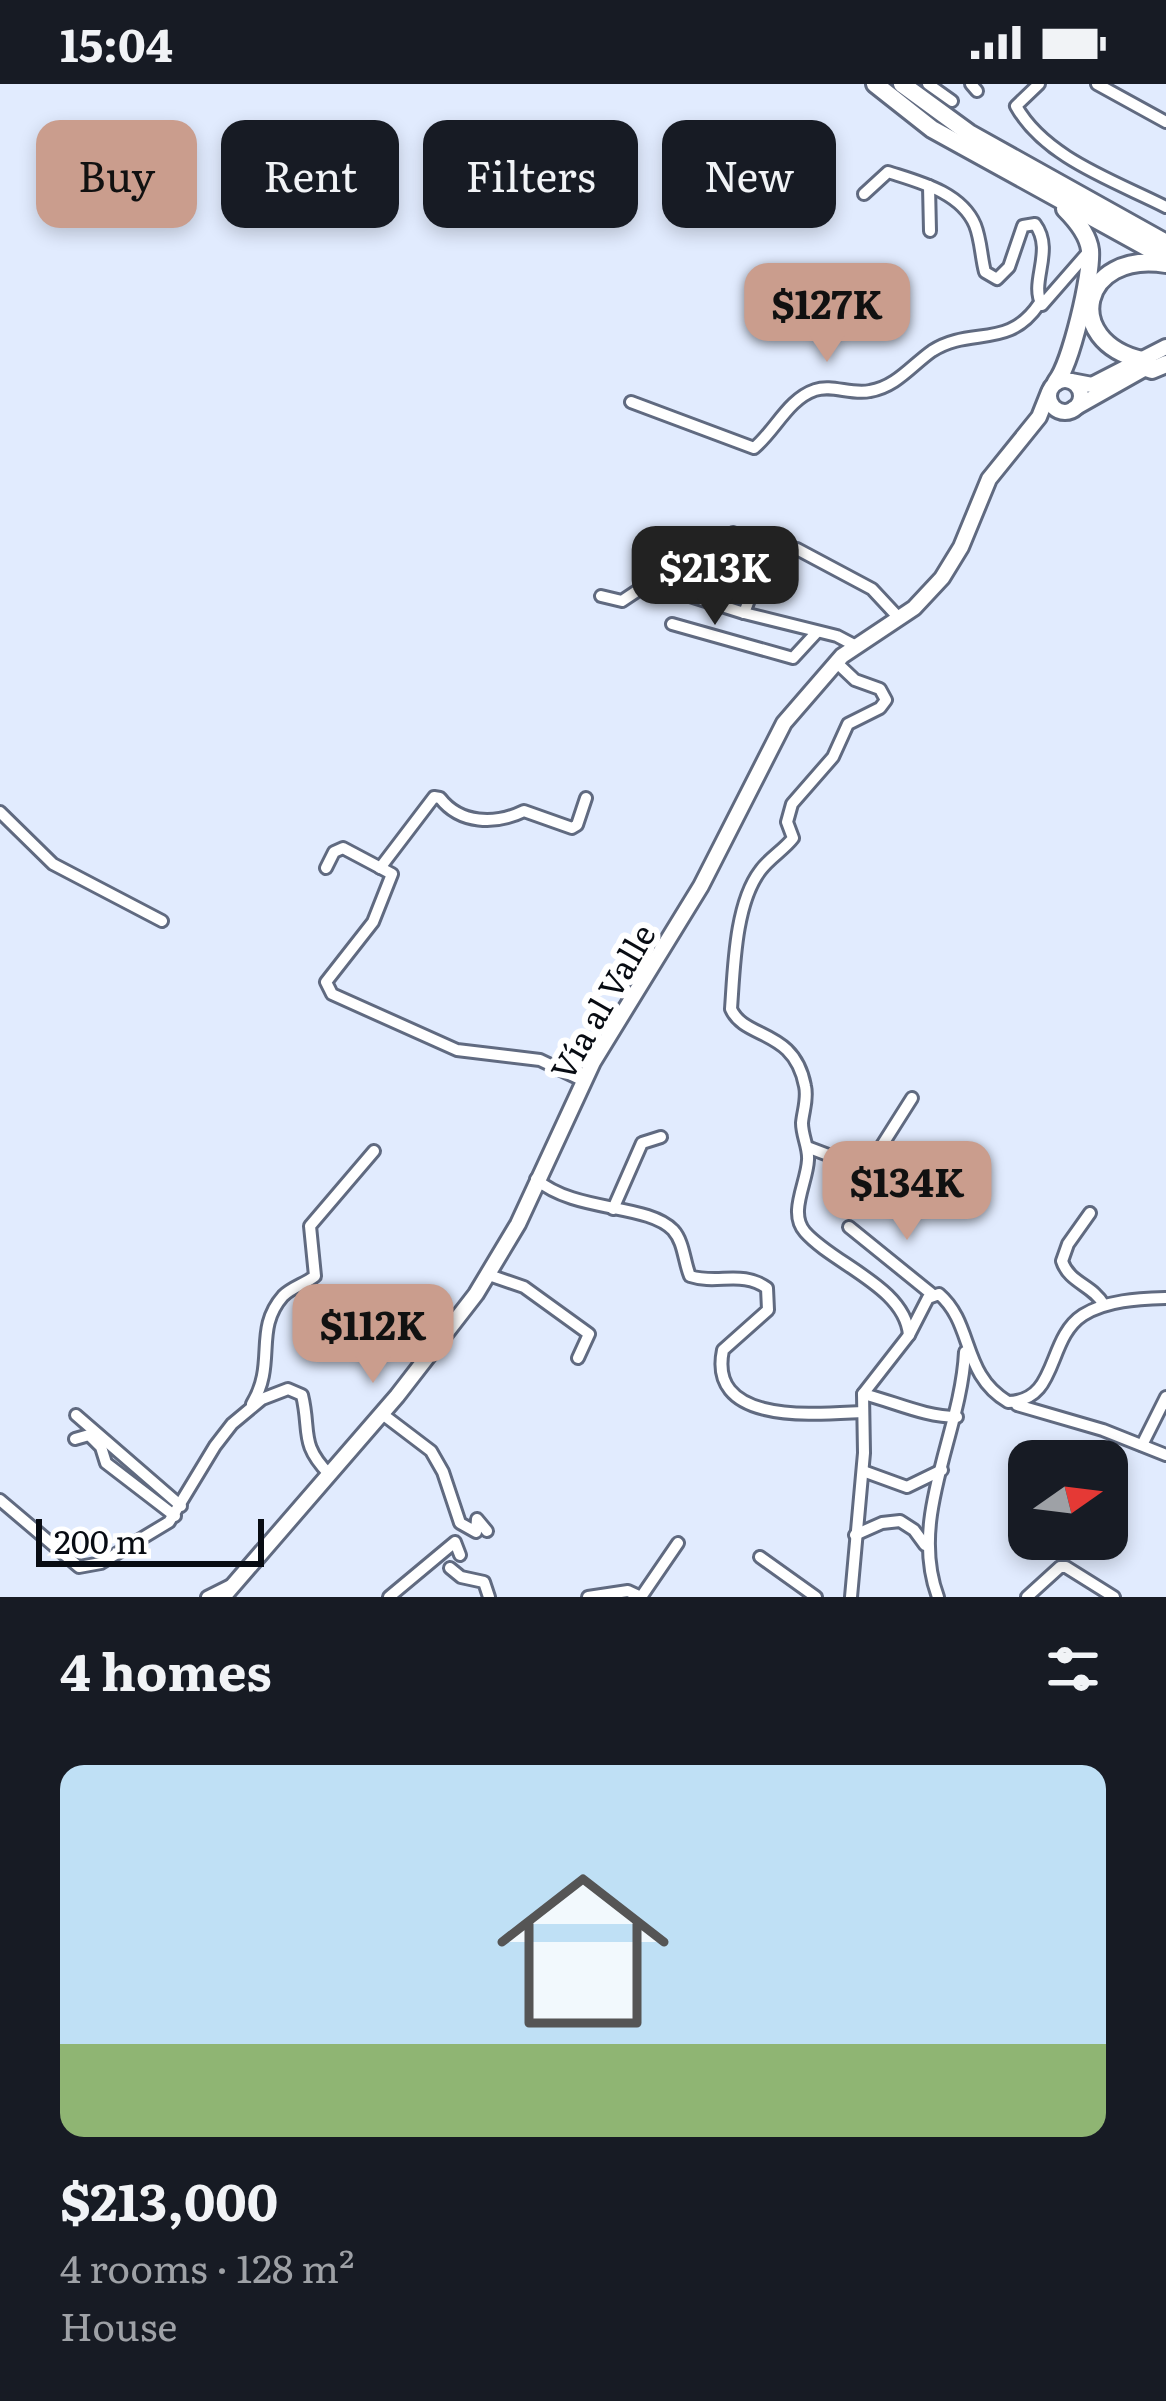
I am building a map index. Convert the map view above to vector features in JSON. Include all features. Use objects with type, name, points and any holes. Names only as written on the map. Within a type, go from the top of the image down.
[{"type":"highway","points":[[874,84],[932,129],[1166,261]]},
{"type":"highway","points":[[902,84],[969,133],[1166,243]]},
{"type":"highway","points":[[1052,195],[1082,230],[1090,250],[1070,356],[1059,385]]},
{"type":"highway","points":[[1141,229],[1166,233]]},
{"type":"highway","points":[[1166,261],[1124,264],[1102,278],[1094,291],[1092,309],[1098,334],[1114,352],[1144,364],[1166,361]]},
{"type":"main road","points":[[1022,438],[1166,347]]},
{"type":"main road","points":[[1059,385],[1092,385],[1144,364]]},
{"type":"main road","points":[[1059,385],[1054,407],[1071,410]]},
{"type":"main road","points":[[1059,385],[1080,397],[1071,410]]},
{"type":"main road","name":"Vía al Valle","points":[[227,1591],[382,1413],[489,1275],[518,1224],[584,1081],[631,995],[710,870],[784,723],[836,662],[922,601],[953,562],[989,479],[1059,385]]},
{"type":"street","points":[[928,84],[952,101]]},
{"type":"street","points":[[1039,84],[1016,102],[1017,111],[1055,149],[1166,207]]},
{"type":"street","points":[[1097,84],[1166,122]]},
{"type":"street","points":[[864,194],[888,172],[929,186],[959,204],[974,223],[990,278],[1003,277],[1023,226],[1036,224],[1045,255],[1037,296],[1040,304]]},
{"type":"street","points":[[929,186],[930,231]]},
{"type":"street","points":[[631,402],[754,448],[803,396],[827,388],[853,393],[878,390],[947,344],[1022,325],[1040,304],[1047,304],[1090,250]]},
{"type":"street","points":[[733,533],[731,550],[752,568],[757,579],[743,613]]},
{"type":"street","points":[[797,549],[872,589],[899,618]]},
{"type":"street","points":[[601,596],[622,601],[649,583],[856,646]]},
{"type":"street","points":[[672,624],[793,658],[818,632]]},
{"type":"street","points":[[836,662],[854,680],[880,688],[886,700],[841,732],[833,757],[792,804],[787,822],[794,838],[763,866],[746,895],[732,973],[734,1016],[778,1039],[803,1078],[803,1137],[808,1158],[797,1214],[802,1230],[875,1284],[906,1319],[909,1335]]},
{"type":"street","points":[[380,868],[434,797],[451,812],[473,819],[508,818],[524,811],[572,828],[586,798]]},
{"type":"street","points":[[0,812],[53,864],[162,921]]},
{"type":"street","points":[[326,868],[334,852],[343,848],[392,874],[384,900],[357,946],[326,982],[328,990],[458,1050],[540,1060],[584,1081]]},
{"type":"street","points":[[867,1169],[912,1098]]},
{"type":"street","points":[[613,1208],[642,1143],[661,1137]]},
{"type":"street","points":[[807,1147],[867,1169],[925,1200]]},
{"type":"street","points":[[251,1407],[267,1370],[269,1317],[288,1291],[316,1276],[310,1226],[374,1151]]},
{"type":"street","points":[[536,1179],[568,1199],[646,1216],[672,1230],[690,1276],[706,1280],[746,1277],[767,1288],[768,1310],[723,1350],[724,1376],[742,1399],[773,1413],[862,1412]]},
{"type":"street","points":[[1090,1214],[1062,1261],[1068,1274],[1095,1292],[1104,1305]]},
{"type":"street","points":[[849,1227],[934,1295]]},
{"type":"street","points":[[489,1275],[524,1287],[589,1334],[578,1358]]},
{"type":"street","points":[[851,1597],[863,1394],[934,1295],[940,1294],[950,1304],[981,1379],[1008,1402],[1166,1455]]},
{"type":"street","points":[[1008,1402],[1036,1394],[1073,1323],[1104,1305],[1166,1298]]},
{"type":"street","points":[[926,1548],[957,1417],[965,1353],[962,1331]]},
{"type":"street","points":[[0,1500],[79,1567],[101,1563],[178,1511],[214,1446],[251,1407],[273,1394],[296,1389],[305,1408],[306,1441],[329,1474]]},
{"type":"street","points":[[863,1394],[928,1416],[957,1417]]},
{"type":"street","points":[[1142,1445],[1166,1396]]},
{"type":"street","points":[[382,1413],[431,1451],[460,1523],[476,1532],[477,1519],[487,1532]]},
{"type":"street","points":[[76,1415],[178,1511]]},
{"type":"street","points":[[75,1438],[96,1440],[106,1463],[178,1511]]},
{"type":"street","points":[[862,1471],[907,1487],[942,1470]]},
{"type":"street","points":[[855,1535],[900,1521],[914,1530],[926,1548],[938,1597]]},
{"type":"street","points":[[389,1597],[455,1542],[460,1555]]},
{"type":"street","points":[[588,1597],[628,1591],[641,1597],[678,1543]]},
{"type":"street","points":[[760,1557],[816,1597]]},
{"type":"street","points":[[1027,1597],[1060,1567],[1114,1597]]},
{"type":"street","points":[[449,1568],[461,1577],[484,1582],[489,1597]]},
{"type":"street","points":[[207,1597],[227,1591]]}]
